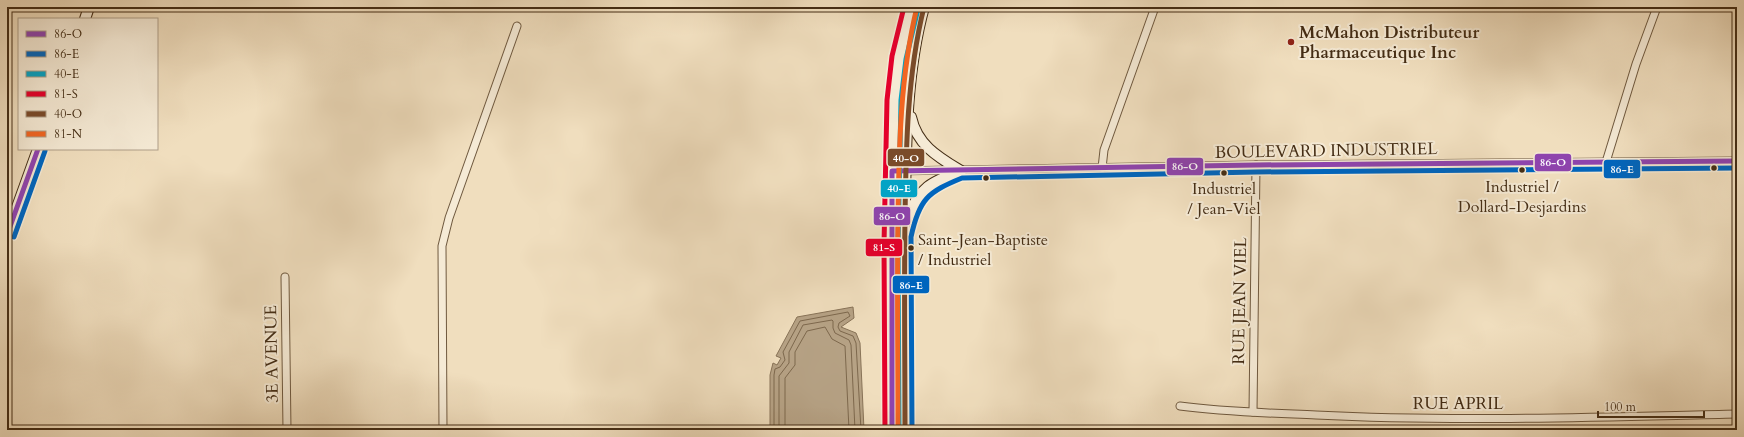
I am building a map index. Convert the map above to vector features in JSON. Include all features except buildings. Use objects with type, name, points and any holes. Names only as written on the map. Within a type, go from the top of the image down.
[{"type":"main road","points":[[85,18],[89,7]]},
{"type":"main road","points":[[892,430],[891,244],[894,100],[899,58],[911,7]]},
{"type":"main road","points":[[905,430],[904,236],[909,103],[912,60],[924,7]]},
{"type":"main road","points":[[909,103],[911,119],[916,134],[926,147],[937,156],[961,170]]},
{"type":"main road","points":[[7,233],[38,150]]},
{"type":"main road","points":[[904,236],[907,218],[913,203],[928,186],[961,170]]},
{"type":"main road","points":[[892,336],[904,336]]},
{"type":"street","points":[[1102,168],[1104,150],[1155,7]]},
{"type":"street","points":[[1606,162],[1636,64],[1657,7]]},
{"type":"street","points":[[443,430],[442,246],[449,218],[517,26]]},
{"type":"street","name":"BOULEVARD INDUSTRIEL","points":[[892,171],[1256,165],[1737,161]]},
{"type":"street","name":"RUE JEAN VIEL","points":[[1253,412],[1256,165]]},
{"type":"street","name":"3E AVENUE","points":[[285,277],[287,430]]},
{"type":"street","name":"RUE APRIL","points":[[1180,406],[1225,412],[1376,418],[1495,419],[1737,414]]},
{"type":"water","points":[[853,307],[854,318],[841,327],[856,333],[860,343],[864,430],[770,430],[770,375],[773,363],[777,365],[781,358],[776,356],[797,317]]},
{"type":"transit line","name":"81-S","points":[[885,430],[884,244],[887,100],[892,56],[904,7]]},
{"type":"transit line","name":"81-N","points":[[898,430],[898,191],[900,138],[907,59],[917,7]]},
{"type":"transit line","name":"40-O","points":[[905,430],[905,191],[908,112],[914,59],[924,7]]},
{"type":"transit line","name":"40-E","points":[[899,430],[898,244],[901,100],[906,59],[918,9]]},
{"type":"transit line","name":"86-O","points":[[7,235],[38,150]]},
{"type":"transit line","name":"86-E","points":[[14,237],[45,151]]},
{"type":"transit line","name":"86-O","points":[[892,430],[892,171],[1256,165],[1737,161]]},
{"type":"transit line","name":"86-E","points":[[912,430],[911,237],[918,214],[927,198],[941,188],[962,178],[1256,172],[1737,168]]},
{"type":"place","name":"McMahon Distributeur Pharmaceutique Inc","points":[[1291,42]]},
{"type":"place","name":"Industriel / Dollard-Desjardins","points":[[1522,170]]},
{"type":"place","name":"Industriel / Jean-Viel","points":[[1224,173]]},
{"type":"place","name":"Saint-Jean-Baptiste / Industriel","points":[[911,248]]}]
